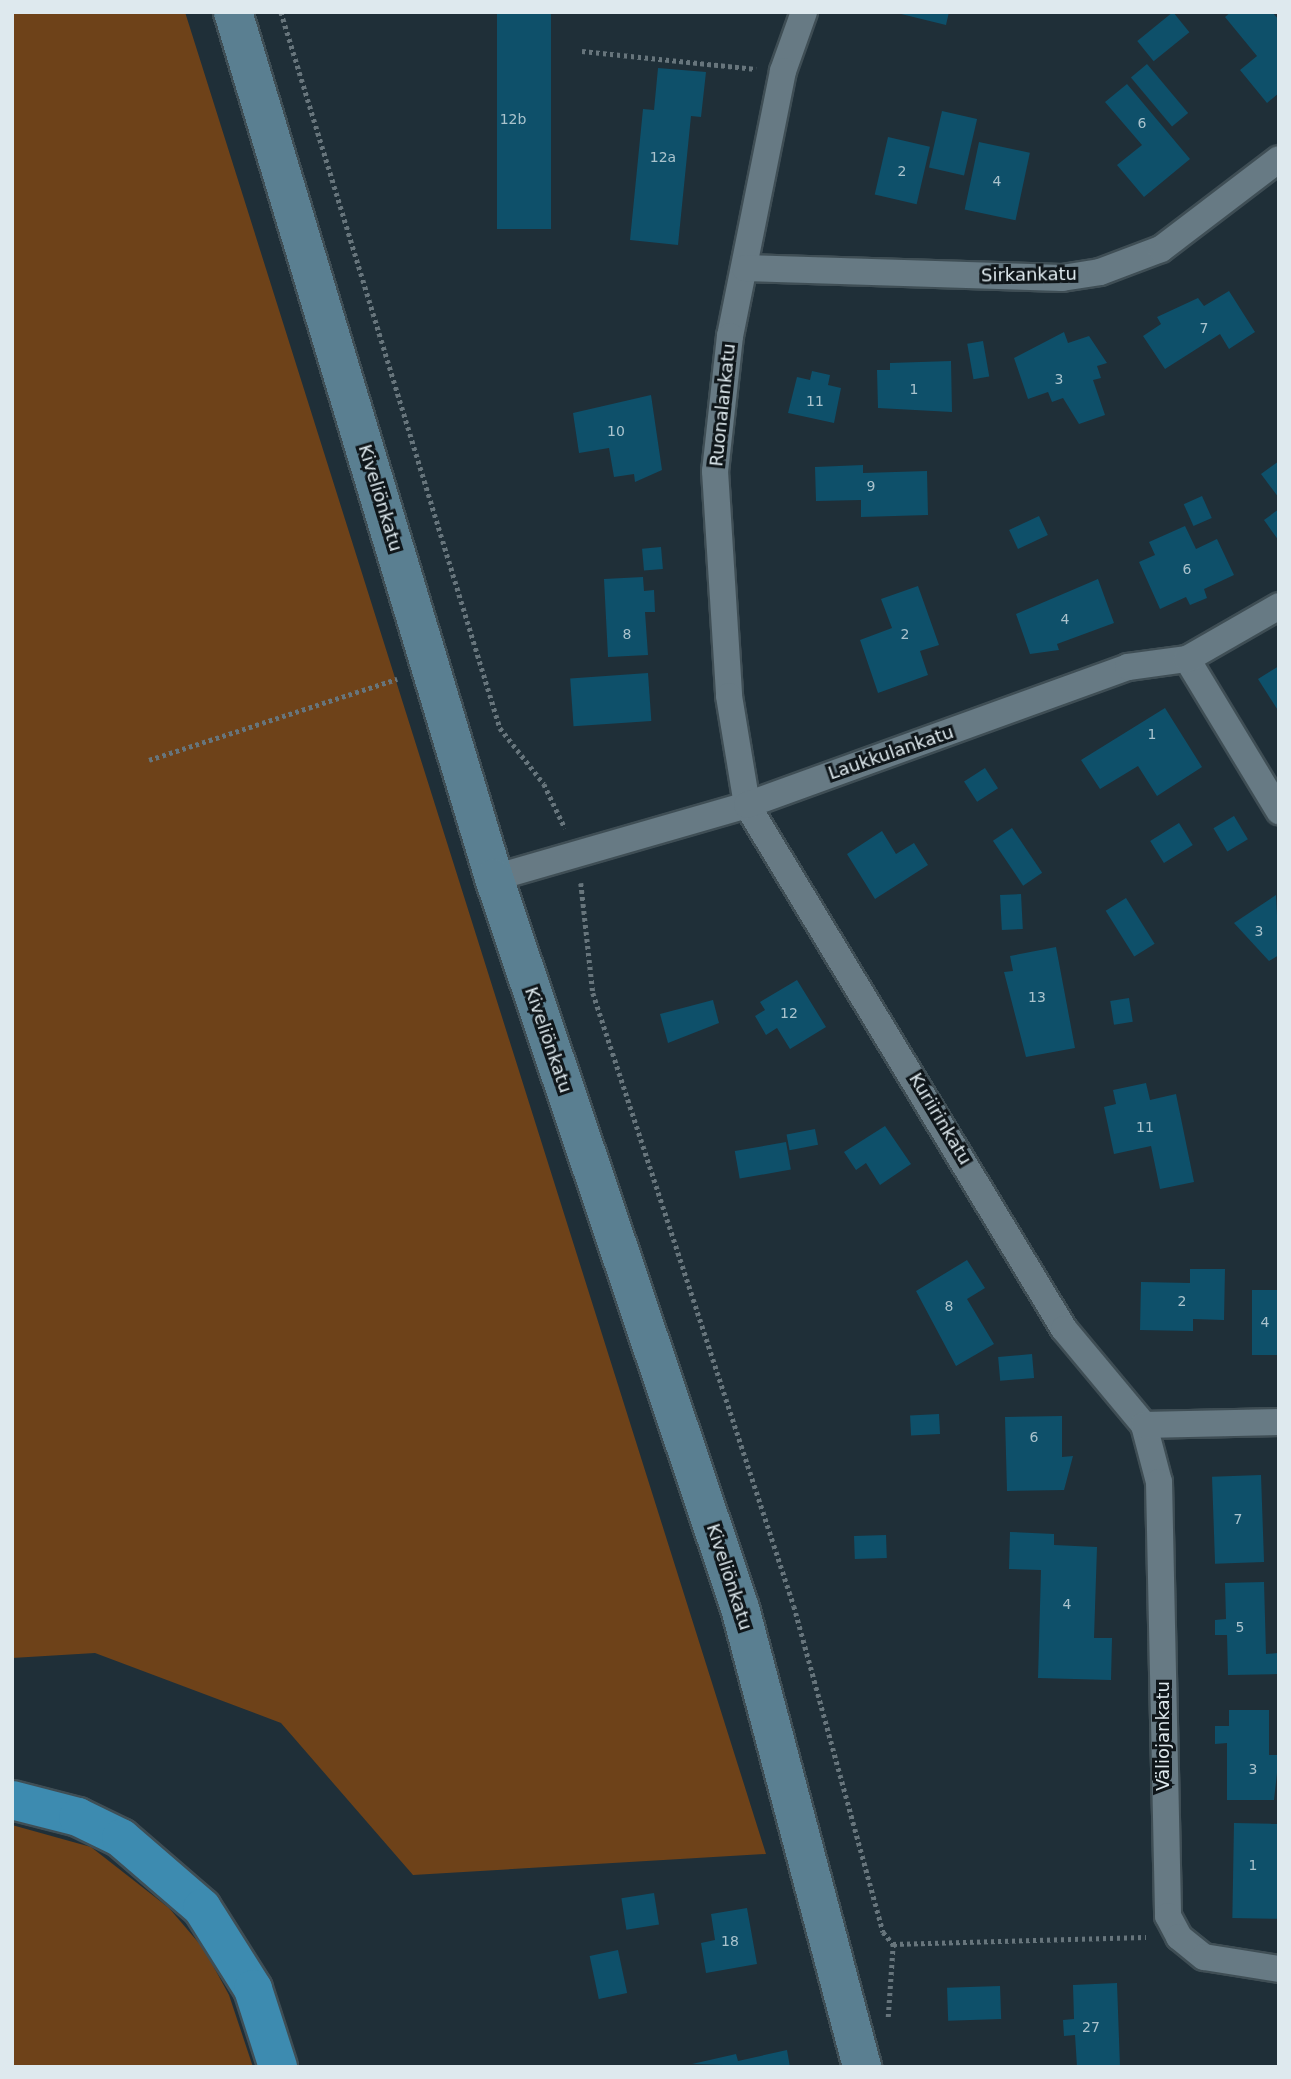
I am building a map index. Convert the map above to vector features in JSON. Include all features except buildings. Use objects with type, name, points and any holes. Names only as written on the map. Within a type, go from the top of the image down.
[{"type":"highway","points":[[12,1800],[78,1817],[121,1838],[202,1908],[253,1989],[278,2067]]},
{"type":"main road","name":"Kiveliönkatu","points":[[233,12],[494,878],[740,1608],[862,2067]]},
{"type":"street","name":"Ruonalankatu","points":[[747,804],[715,533],[723,384],[783,71],[804,12]]},
{"type":"street","name":"Sirkankatu","points":[[745,268],[1062,278],[1100,272],[1161,249],[1279,159]]},
{"type":"street","name":"Laukkulankatu","points":[[494,878],[573,858],[747,804],[1128,667],[1187,659],[1279,606]]},
{"type":"street","points":[[1187,659],[1279,811]]},
{"type":"street","name":"Kuriirinkatu","points":[[747,804],[1064,1329],[1144,1425]]},
{"type":"street","points":[[1144,1425],[1279,1422]]},
{"type":"street","name":"Väliojankatu","points":[[1144,1425],[1159,1482],[1163,1886],[1174,1931]]},
{"type":"street","points":[[1174,1931],[1204,1957],[1279,1969]]},
{"type":"path","points":[[281,12],[500,728],[544,784],[573,858],[587,904],[593,993],[794,1606],[869,1894],[893,1944],[887,2026]]},
{"type":"path","points":[[582,51],[783,71]]},
{"type":"path","points":[[149,760],[431,668]]},
{"type":"path","points":[[893,1944],[1147,1937],[1174,1931]]},
{"type":"shaded area","points":[[12,12],[185,12],[766,1854],[413,1875],[281,1723],[95,1653],[12,1658]]},
{"type":"shaded area","points":[[12,1825],[91,1847],[169,1908],[204,1949],[229,1995],[253,2067],[12,2067]]}]
